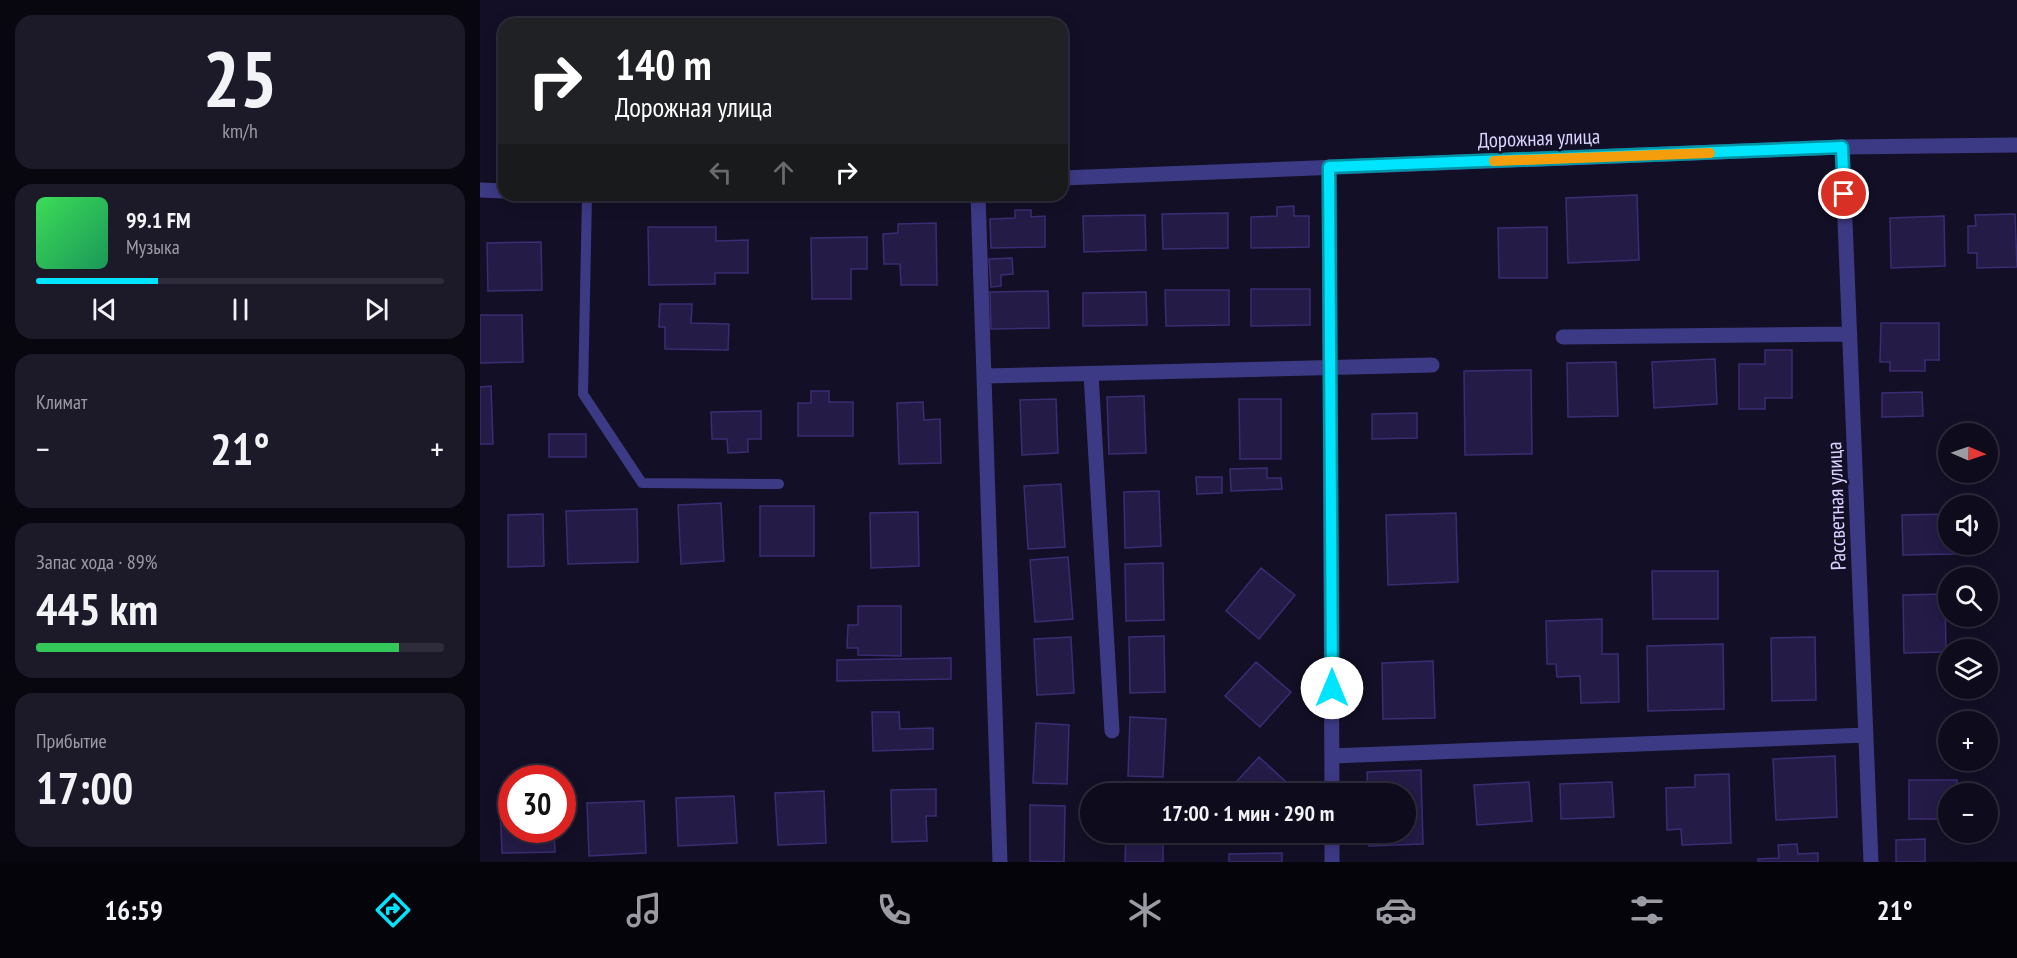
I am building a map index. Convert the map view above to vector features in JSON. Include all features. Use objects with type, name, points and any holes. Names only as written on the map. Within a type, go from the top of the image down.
[{"type":"street","name":"Дорожная улица","points":[[1068,178],[1842,147],[2017,145]]},
{"type":"street","name":"Рассветная улица","points":[[1842,147],[1871,862]]},
{"type":"street","points":[[1329,167],[1332,783]]},
{"type":"street","points":[[480,190],[498,191]]},
{"type":"street","points":[[978,201],[1000,862]]},
{"type":"street","points":[[1563,337],[1850,334]]},
{"type":"street","points":[[984,376],[1432,365]]},
{"type":"street","points":[[1091,374],[1112,731]]},
{"type":"street","points":[[1332,756],[1866,735]]},
{"type":"street","points":[[1332,843],[1332,862]]},
{"type":"lane","points":[[587,201],[583,394],[642,483],[779,484]]},
{"type":"building","points":[[1637,195],[1639,260],[1568,263],[1566,198]]},
{"type":"building","points":[[1294,206],[1294,216],[1309,216],[1309,247],[1251,248],[1251,217],[1277,216],[1277,207]]},
{"type":"building","points":[[1015,210],[1031,210],[1031,217],[1045,216],[1045,247],[991,248],[990,219],[1015,218]]},
{"type":"building","points":[[1228,213],[1228,248],[1163,249],[1162,214]]},
{"type":"building","points":[[2015,214],[2017,267],[1977,268],[1977,253],[1968,253],[1968,226],[1976,226],[1975,215]]},
{"type":"building","points":[[1145,215],[1146,250],[1084,252],[1083,216]]},
{"type":"building","points":[[1944,216],[1945,266],[1891,268],[1890,218]]},
{"type":"building","points":[[936,223],[937,285],[901,285],[900,264],[884,264],[883,234],[898,233],[898,224]]},
{"type":"building","points":[[648,227],[716,227],[716,241],[748,240],[748,273],[715,273],[715,284],[649,285]]},
{"type":"building","points":[[1547,227],[1547,278],[1499,278],[1498,228]]},
{"type":"building","points":[[867,237],[867,269],[851,269],[851,299],[812,299],[811,238]]},
{"type":"building","points":[[541,242],[542,290],[488,291],[487,243]]},
{"type":"building","points":[[1012,258],[1013,274],[1001,275],[1001,286],[991,287],[989,259]]},
{"type":"building","points":[[1251,289],[1310,289],[1310,325],[1251,326]]},
{"type":"building","points":[[1165,290],[1229,290],[1229,325],[1166,326]]},
{"type":"building","points":[[1048,291],[1049,328],[991,329],[990,292]]},
{"type":"building","points":[[1146,292],[1147,325],[1083,326],[1083,293]]},
{"type":"building","points":[[660,304],[692,304],[691,323],[729,324],[728,350],[665,349],[665,327],[659,327]]},
{"type":"building","points":[[480,315],[522,315],[523,362],[480,363]]},
{"type":"building","points":[[1881,323],[1939,323],[1939,360],[1925,360],[1925,371],[1890,371],[1890,362],[1880,362]]},
{"type":"building","points":[[1765,350],[1792,350],[1792,398],[1765,398],[1765,409],[1739,409],[1739,364],[1765,364]]},
{"type":"building","points":[[1715,359],[1717,404],[1654,408],[1652,362]]},
{"type":"building","points":[[1616,362],[1618,416],[1568,417],[1567,363]]},
{"type":"building","points":[[1531,370],[1532,454],[1465,455],[1464,371]]},
{"type":"building","points":[[491,386],[493,444],[480,444],[480,387]]},
{"type":"building","points":[[811,391],[829,391],[829,402],[853,402],[853,436],[798,436],[798,403],[811,403]]},
{"type":"building","points":[[1922,392],[1923,416],[1882,417],[1882,393]]},
{"type":"building","points":[[1144,396],[1146,453],[1109,454],[1107,397]]},
{"type":"building","points":[[1056,399],[1058,453],[1022,455],[1020,400]]},
{"type":"building","points":[[1239,399],[1281,399],[1281,459],[1240,459]]},
{"type":"building","points":[[923,402],[924,420],[940,419],[941,463],[899,464],[897,403]]},
{"type":"building","points":[[761,411],[761,439],[748,439],[748,452],[728,453],[727,439],[712,439],[711,412]]},
{"type":"building","points":[[1417,413],[1417,438],[1372,439],[1372,414]]},
{"type":"building","points":[[549,434],[586,434],[586,457],[549,457]]},
{"type":"building","points":[[1267,468],[1267,478],[1281,478],[1282,489],[1231,491],[1230,469]]},
{"type":"building","points":[[1196,477],[1222,477],[1222,493],[1197,494]]},
{"type":"building","points":[[1061,484],[1065,547],[1028,549],[1024,486]]},
{"type":"building","points":[[1159,491],[1161,546],[1125,548],[1124,492]]},
{"type":"building","points":[[721,503],[724,561],[681,564],[678,505]]},
{"type":"building","points":[[760,506],[814,506],[814,556],[760,556]]},
{"type":"building","points":[[637,509],[638,562],[568,564],[566,511]]},
{"type":"building","points":[[918,512],[919,566],[871,568],[870,513]]},
{"type":"building","points":[[1456,513],[1458,582],[1388,585],[1386,515]]},
{"type":"building","points":[[543,514],[544,566],[508,567],[508,515]]},
{"type":"building","points":[[1938,514],[1938,554],[1903,555],[1902,515]]},
{"type":"building","points":[[1068,557],[1073,619],[1035,622],[1030,560]]},
{"type":"building","points":[[1163,563],[1164,620],[1126,621],[1125,564]]},
{"type":"building","points":[[1261,568],[1295,595],[1259,639],[1226,611]]},
{"type":"building","points":[[1652,571],[1718,571],[1718,619],[1653,619]]},
{"type":"building","points":[[1938,594],[1938,627],[1946,627],[1946,639],[1938,639],[1938,652],[1904,653],[1903,595]]},
{"type":"building","points":[[858,606],[901,606],[901,656],[858,655],[858,648],[847,648],[848,625],[858,625]]},
{"type":"building","points":[[1602,619],[1602,654],[1618,654],[1619,702],[1581,703],[1580,676],[1557,677],[1556,664],[1547,664],[1546,621]]},
{"type":"building","points":[[1164,636],[1165,692],[1130,693],[1129,637]]},
{"type":"building","points":[[1071,637],[1074,693],[1037,695],[1034,639]]},
{"type":"building","points":[[1815,637],[1816,700],[1772,701],[1771,638]]},
{"type":"building","points":[[1723,644],[1724,709],[1648,711],[1647,646]]},
{"type":"building","points":[[951,658],[951,679],[837,681],[837,660]]},
{"type":"building","points":[[1433,661],[1435,718],[1383,719],[1382,663]]},
{"type":"building","points":[[1256,662],[1291,692],[1260,727],[1225,696]]},
{"type":"building","points":[[872,712],[899,712],[900,729],[933,728],[933,749],[873,751]]},
{"type":"building","points":[[1130,717],[1166,719],[1163,777],[1128,776]]},
{"type":"building","points":[[1036,723],[1069,725],[1067,784],[1033,783]]},
{"type":"building","points":[[1835,756],[1837,817],[1776,820],[1773,759]]},
{"type":"building","points":[[1259,757],[1287,783],[1235,783]]},
{"type":"building","points":[[1421,770],[1423,844],[1369,846],[1369,843],[1416,843],[1416,783],[1368,783],[1367,772]]},
{"type":"building","points":[[1729,774],[1731,843],[1682,845],[1681,829],[1667,830],[1666,788],[1695,787],[1695,775]]},
{"type":"building","points":[[1909,780],[1957,780],[1957,783],[1938,783],[1938,819],[1909,819]]},
{"type":"building","points":[[1529,782],[1532,821],[1477,825],[1474,785]]},
{"type":"building","points":[[1612,782],[1614,817],[1561,819],[1560,784]]},
{"type":"building","points":[[936,789],[936,816],[926,816],[927,841],[892,842],[891,790]]},
{"type":"building","points":[[824,791],[826,843],[778,845],[775,793]]},
{"type":"building","points":[[734,796],[737,843],[678,846],[676,798]]},
{"type":"building","points":[[644,801],[646,853],[589,856],[587,803]]},
{"type":"building","points":[[1030,805],[1065,806],[1064,862],[1030,861]]},
{"type":"building","points":[[1925,839],[1925,862],[1896,862],[1896,840]]},
{"type":"building","points":[[502,843],[555,843],[555,852],[502,853]]},
{"type":"building","points":[[1126,843],[1163,843],[1163,862],[1125,862]]},
{"type":"building","points":[[1797,844],[1798,854],[1818,853],[1818,862],[1758,862],[1758,859],[1779,858],[1778,845]]},
{"type":"building","points":[[1282,853],[1282,862],[1229,862],[1229,854]]},
{"type":"slow traffic","points":[[1494,161],[1710,153]]},
{"type":"route","points":[[1332,688],[1329,167],[1842,147],[1844,194]]}]
